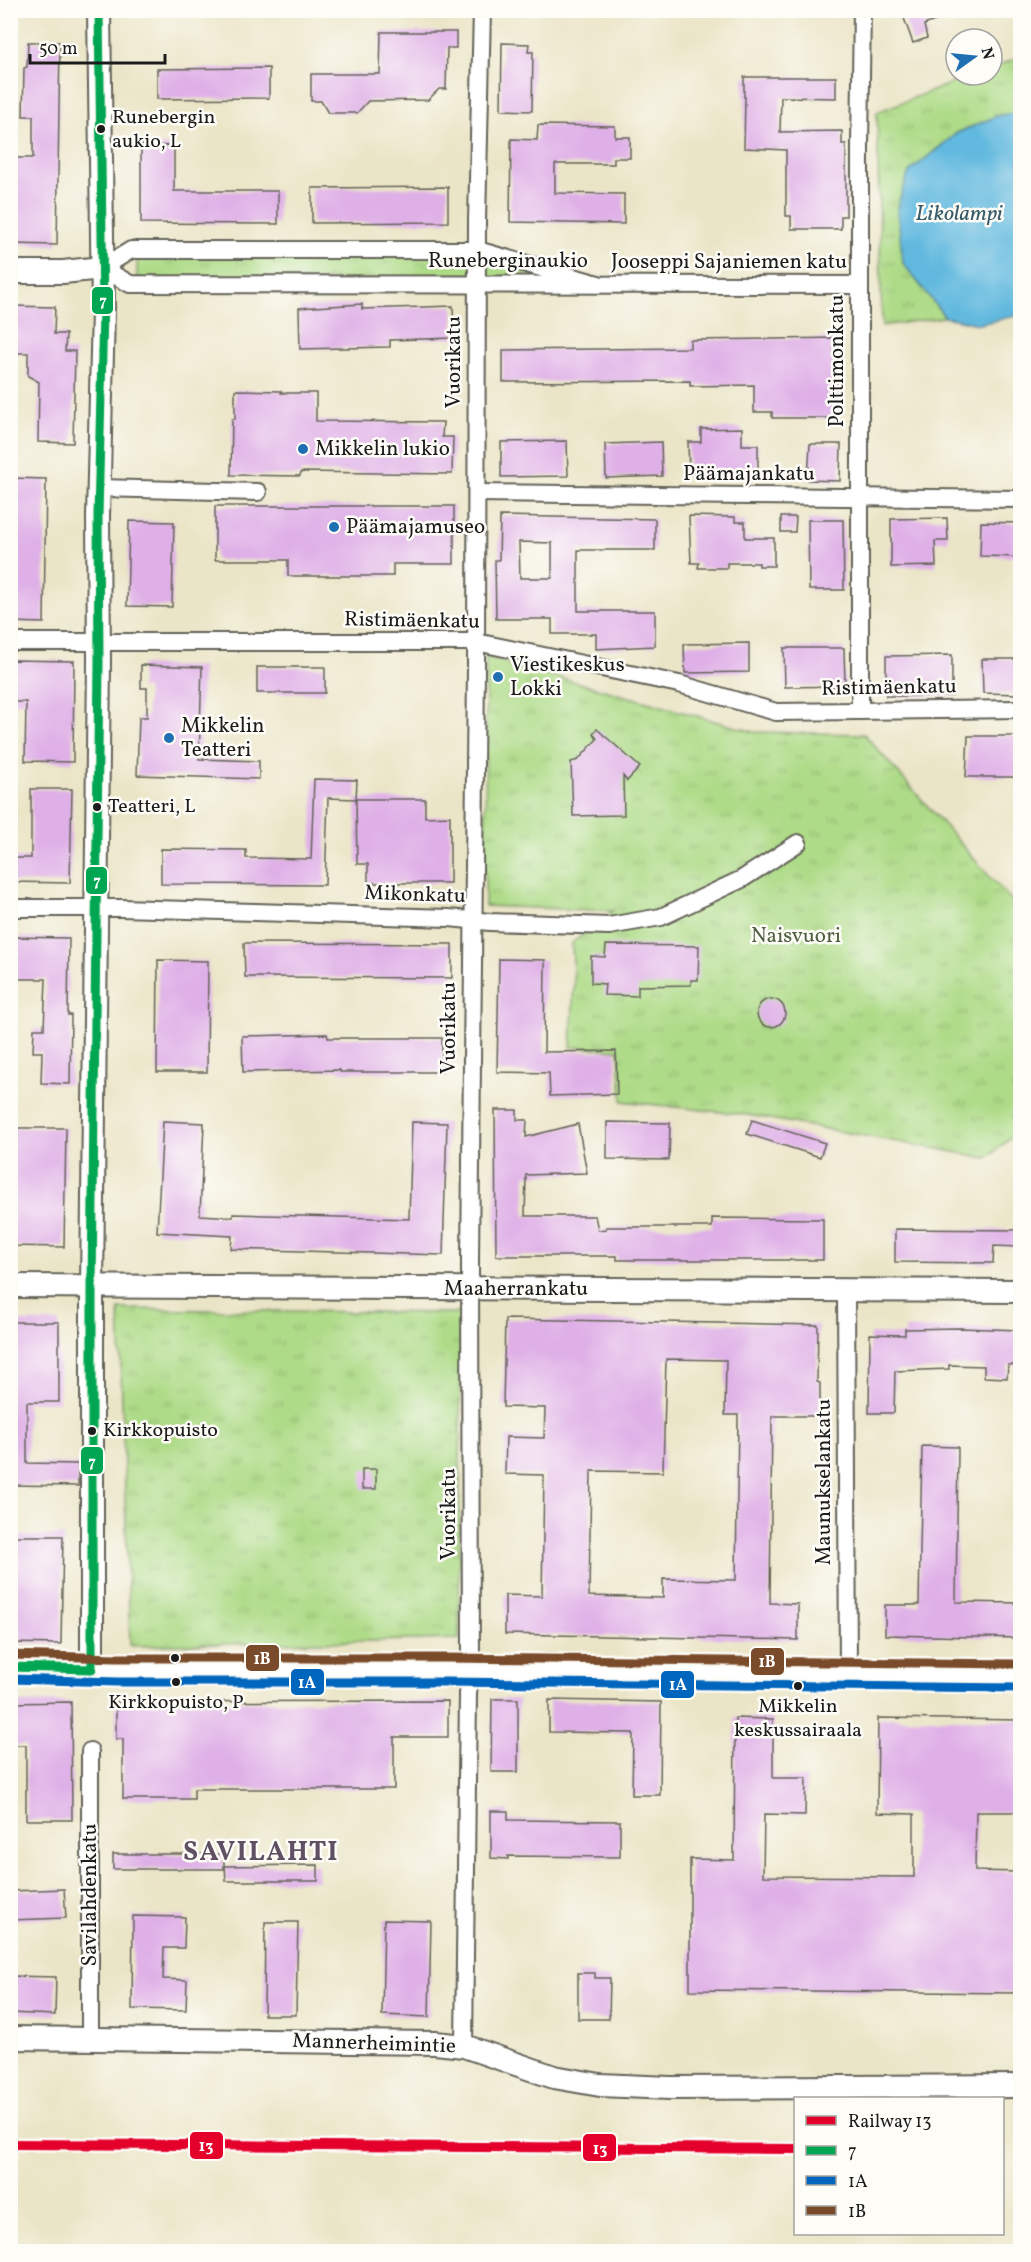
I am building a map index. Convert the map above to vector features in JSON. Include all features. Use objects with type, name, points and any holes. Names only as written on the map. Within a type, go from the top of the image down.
[{"type":"main road","points":[[92,1669],[92,1287],[99,643],[98,488],[102,268],[99,10]]},
{"type":"main road","points":[[10,272],[63,272],[102,268]]},
{"type":"main road","name":"Maaherrankatu","points":[[10,1286],[1020,1292]]},
{"type":"main road","points":[[10,1667],[1020,1676]]},
{"type":"main road","name":"Mannerheimintie","points":[[10,2038],[435,2043],[464,2046],[554,2077],[600,2085],[670,2088],[1020,2086]]},
{"type":"street","name":"Vuorikatu","points":[[464,2046],[468,1693],[471,1671],[472,919],[476,642],[477,250],[482,10]]},
{"type":"street","name":"Polttimonkatu","points":[[860,711],[859,285],[862,10]]},
{"type":"street","name":"Runeberginaukio","points":[[131,250],[477,250],[598,284],[130,284],[102,268],[131,250]]},
{"type":"street","name":"Jooseppi Sajaniemen katu","points":[[598,284],[859,285]]},
{"type":"street","points":[[98,488],[258,492]]},
{"type":"street","name":"Päämajankatu","points":[[477,493],[1020,499]]},
{"type":"street","name":"Ristimäenkatu","points":[[10,642],[476,642],[679,684],[776,712],[1020,710]]},
{"type":"street","name":"Mikonkatu","points":[[10,908],[95,908],[472,919],[490,922],[609,926],[661,917],[742,879],[798,843]]},
{"type":"street","name":"Maunukselankatu","points":[[846,1290],[848,1673]]},
{"type":"street","name":"Savilahdenkatu","points":[[90,1751],[90,2039]]},
{"type":"green space","points":[[1020,57],[1020,112],[997,116],[957,133],[909,172],[903,263],[945,317],[882,326],[877,112],[944,86],[1004,87],[1004,63]]},
{"type":"green space","points":[[137,253],[475,254],[475,280],[137,279]]},
{"type":"green space","points":[[484,256],[566,280],[484,279]]},
{"type":"green space","name":"Naisvuori","points":[[486,657],[754,732],[864,734],[1020,909],[1020,1130],[987,1158],[748,1115],[622,1101],[619,1050],[571,1047],[574,983],[572,943],[613,911],[485,906]]},
{"type":"green space","name":"Kirkkopuisto","points":[[119,1309],[461,1313],[459,1639],[130,1646]]},
{"type":"water","name":"Likolampi","points":[[1020,112],[1020,315],[979,324],[945,317],[903,263],[897,207],[909,172],[957,133],[997,116]]},
{"type":"building","points":[[901,10],[959,10],[959,12],[924,25],[927,38],[913,43]]},
{"type":"building","points":[[381,32],[456,32],[456,48],[447,48],[446,89],[439,89],[428,100],[368,101],[357,113],[328,113],[321,101],[311,101],[311,74],[380,74]]},
{"type":"building","points":[[28,42],[60,42],[57,245],[10,244],[10,158],[33,158],[33,116],[23,116],[24,68],[27,67]]},
{"type":"building","points":[[502,43],[529,44],[528,52],[533,52],[532,111],[501,110]]},
{"type":"building","points":[[269,68],[269,98],[157,99],[157,69]]},
{"type":"building","points":[[744,77],[836,77],[836,98],[781,97],[780,132],[842,131],[842,144],[846,144],[846,216],[841,216],[841,229],[791,229],[791,216],[786,216],[786,150],[744,148]]},
{"type":"building","points":[[538,125],[615,126],[615,137],[630,137],[630,158],[614,158],[614,164],[555,164],[555,193],[624,194],[624,224],[510,222],[511,139],[537,140]]},
{"type":"building","points":[[141,145],[174,146],[174,191],[278,191],[278,224],[141,223]]},
{"type":"building","points":[[448,187],[448,222],[312,223],[312,188]]},
{"type":"building","points":[[362,304],[362,309],[453,306],[454,338],[390,340],[390,347],[300,349],[299,308]]},
{"type":"building","points":[[10,306],[55,307],[54,334],[66,334],[65,351],[75,351],[73,443],[38,442],[39,382],[28,376],[28,353],[10,353]]},
{"type":"building","points":[[839,338],[840,384],[837,384],[837,418],[772,418],[772,412],[754,412],[754,385],[690,386],[690,381],[503,382],[503,350],[690,348],[690,340]]},
{"type":"building","points":[[235,390],[316,393],[316,421],[443,422],[442,437],[453,437],[452,474],[301,472],[300,476],[231,475]]},
{"type":"building","points":[[742,428],[742,445],[758,445],[758,473],[689,474],[688,442],[701,442],[701,429]]},
{"type":"building","points":[[567,441],[568,476],[501,477],[501,442]]},
{"type":"building","points":[[661,442],[662,476],[606,478],[605,444]]},
{"type":"building","points":[[810,444],[841,444],[840,481],[808,480]]},
{"type":"building","points":[[10,478],[46,479],[44,623],[10,622]]},
{"type":"building","name":"Päämajamuseo","points":[[215,506],[454,506],[454,564],[393,564],[393,576],[288,576],[288,560],[215,560]]},
{"type":"building","points":[[500,516],[655,519],[655,550],[578,550],[578,611],[655,611],[655,646],[596,649],[596,634],[552,634],[552,619],[496,619],[495,560],[499,560]],"holes":[[[519,542],[552,543],[552,578],[520,578]]]},
{"type":"building","points":[[689,516],[735,517],[735,522],[745,522],[745,538],[774,538],[774,566],[759,566],[759,563],[727,563],[727,568],[698,568],[699,563],[691,563]]},
{"type":"building","points":[[781,517],[796,517],[795,532],[781,532]]},
{"type":"building","points":[[947,518],[948,541],[935,541],[936,566],[891,567],[891,519]]},
{"type":"building","points":[[808,520],[843,520],[844,590],[809,590]]},
{"type":"building","points":[[129,521],[174,522],[172,607],[127,606]]},
{"type":"building","points":[[981,522],[1020,523],[1020,557],[980,556]]},
{"type":"building","points":[[749,643],[749,672],[685,673],[684,644]]},
{"type":"building","points":[[784,648],[844,648],[845,686],[785,687]]},
{"type":"building","points":[[952,655],[952,696],[886,696],[886,656]]},
{"type":"building","points":[[982,659],[1020,659],[1020,694],[983,693]]},
{"type":"building","points":[[10,660],[74,661],[73,762],[25,761],[26,702],[10,702]]},
{"type":"building","name":"Mikkelin Teatteri","points":[[141,665],[202,667],[199,759],[259,761],[259,779],[137,775],[139,717],[147,717],[147,688],[141,688]]},
{"type":"building","points":[[257,667],[325,667],[325,693],[257,693]]},
{"type":"building","points":[[597,729],[640,767],[627,781],[623,776],[624,815],[573,816],[571,762],[578,760],[597,739],[593,733]]},
{"type":"building","points":[[968,736],[1020,736],[1020,777],[966,777]]},
{"type":"building","points":[[314,779],[357,780],[356,799],[328,798],[325,885],[161,884],[161,849],[246,850],[246,858],[311,859]]},
{"type":"building","points":[[31,789],[72,789],[70,883],[10,882],[10,858],[31,858]]},
{"type":"building","points":[[356,799],[425,799],[425,817],[450,816],[450,883],[368,883],[368,864],[357,864]]},
{"type":"building","points":[[10,937],[69,938],[70,1084],[41,1083],[42,1052],[33,1052],[34,1029],[44,1029],[46,979],[10,979]]},
{"type":"building","points":[[244,943],[452,944],[452,978],[245,977]]},
{"type":"building","points":[[606,945],[699,946],[698,980],[691,980],[691,985],[638,986],[638,996],[604,995],[605,984],[591,983],[591,956],[605,957]]},
{"type":"building","points":[[499,959],[545,960],[544,1052],[616,1051],[617,1094],[550,1096],[549,1073],[497,1072]]},
{"type":"building","points":[[158,960],[208,961],[207,1072],[157,1072]]},
{"type":"building","points":[[771,999],[781,1003],[785,1013],[781,1023],[771,1027],[761,1023],[757,1013],[761,1003]]},
{"type":"building","points":[[327,1034],[328,1038],[442,1038],[442,1072],[340,1072],[340,1070],[243,1072],[242,1036]]},
{"type":"building","points":[[495,1110],[517,1110],[517,1120],[527,1120],[526,1137],[578,1124],[587,1173],[526,1175],[525,1216],[595,1216],[598,1230],[606,1229],[606,1227],[712,1227],[712,1218],[823,1219],[823,1260],[617,1260],[617,1256],[496,1256]]},
{"type":"building","points":[[752,1120],[825,1143],[820,1157],[747,1134]]},
{"type":"building","points":[[163,1121],[204,1123],[200,1215],[409,1219],[412,1122],[447,1123],[443,1255],[231,1249],[232,1236],[157,1232]]},
{"type":"building","points":[[607,1122],[670,1123],[669,1160],[607,1159]]},
{"type":"building","points":[[11,1128],[66,1128],[64,1247],[10,1246]]},
{"type":"building","points":[[895,1229],[1020,1230],[1020,1247],[994,1246],[993,1263],[895,1262]]},
{"type":"building","points":[[505,1319],[818,1325],[817,1382],[820,1383],[820,1416],[772,1416],[770,1603],[798,1604],[798,1640],[505,1634],[505,1595],[542,1596],[544,1475],[505,1474],[506,1437],[544,1438],[545,1408],[503,1407]],"holes":[[[666,1359],[726,1360],[725,1415],[738,1415],[736,1580],[663,1579],[663,1598],[589,1596],[591,1471],[663,1472]]]},
{"type":"building","points":[[10,1322],[59,1322],[59,1402],[27,1402],[27,1463],[78,1464],[78,1486],[10,1485]]},
{"type":"building","points":[[905,1329],[1020,1330],[1020,1365],[1008,1365],[1007,1378],[984,1377],[984,1366],[949,1365],[949,1369],[895,1371],[894,1413],[869,1413],[870,1334],[905,1335]]},
{"type":"building","points":[[922,1446],[958,1447],[956,1602],[1020,1603],[1020,1638],[885,1635],[885,1605],[919,1605]]},
{"type":"building","points":[[362,1469],[376,1469],[376,1489],[362,1489]]},
{"type":"building","points":[[10,1536],[63,1536],[61,1644],[10,1643]]},
{"type":"building","points":[[492,1699],[518,1699],[518,1772],[491,1772]]},
{"type":"building","points":[[549,1700],[661,1702],[660,1795],[632,1795],[633,1733],[549,1732]]},
{"type":"building","points":[[448,1701],[448,1737],[394,1737],[394,1789],[194,1789],[194,1799],[123,1799],[123,1739],[116,1739],[116,1702]]},
{"type":"building","points":[[71,1702],[72,1820],[26,1820],[26,1745],[10,1745],[10,1703]]},
{"type":"building","points":[[735,1718],[773,1719],[773,1778],[806,1778],[805,1815],[764,1814],[763,1876],[914,1877],[914,1814],[877,1813],[878,1718],[1020,1720],[1020,1812],[976,1812],[975,1871],[1020,1872],[1020,1993],[690,1990],[690,1859],[734,1860]]},
{"type":"building","points":[[491,1811],[508,1811],[508,1820],[620,1821],[620,1857],[508,1856],[508,1859],[491,1858]]},
{"type":"building","points":[[113,1854],[224,1854],[224,1869],[113,1869]]},
{"type":"building","points":[[318,1865],[318,1881],[226,1881],[225,1866]]},
{"type":"building","points":[[64,1889],[66,1918],[10,1920],[10,1891]]},
{"type":"building","points":[[133,1916],[185,1917],[184,1948],[164,1948],[163,1979],[187,1980],[186,2010],[132,2009]]},
{"type":"building","points":[[384,1920],[431,1921],[429,2017],[382,2015]]},
{"type":"building","points":[[265,1922],[298,1922],[296,2015],[264,2015]]},
{"type":"building","points":[[578,1973],[595,1973],[595,1978],[610,1978],[609,2019],[578,2019]]},
{"type":"building","points":[[10,1976],[56,1977],[55,2015],[10,2013]]},
{"type":"rail line","name":"13","points":[[10,2144],[794,2149]]},
{"type":"transit line","name":"7","points":[[10,1667],[92,1669],[92,1287],[99,662],[98,516],[103,311],[99,10]]},
{"type":"transit line","name":"1B","points":[[10,1655],[117,1658],[444,1658],[1020,1664]]},
{"type":"transit line","name":"1A","points":[[10,1679],[117,1682],[444,1682],[1020,1688]]},
{"type":"place","name":"Runebergin aukio, L","points":[[101,129]]},
{"type":"place","name":"Mikkelin lukio","points":[[303,449]]},
{"type":"place","name":"Päämajamuseo","points":[[334,527]]},
{"type":"place","name":"Viestikeskus Lokki","points":[[498,677]]},
{"type":"place","name":"Mikkelin Teatteri","points":[[169,738]]},
{"type":"place","name":"Teatteri, L","points":[[97,807]]},
{"type":"place","name":"Kirkkopuisto","points":[[92,1431]]},
{"type":"place","name":"Kirkkopuisto, P","points":[[176,1682]]},
{"type":"place","name":"Mikkelin keskussairaala","points":[[798,1686]]},
{"type":"district","name":"SAVILAHTI","points":[[261,1853]]}]
